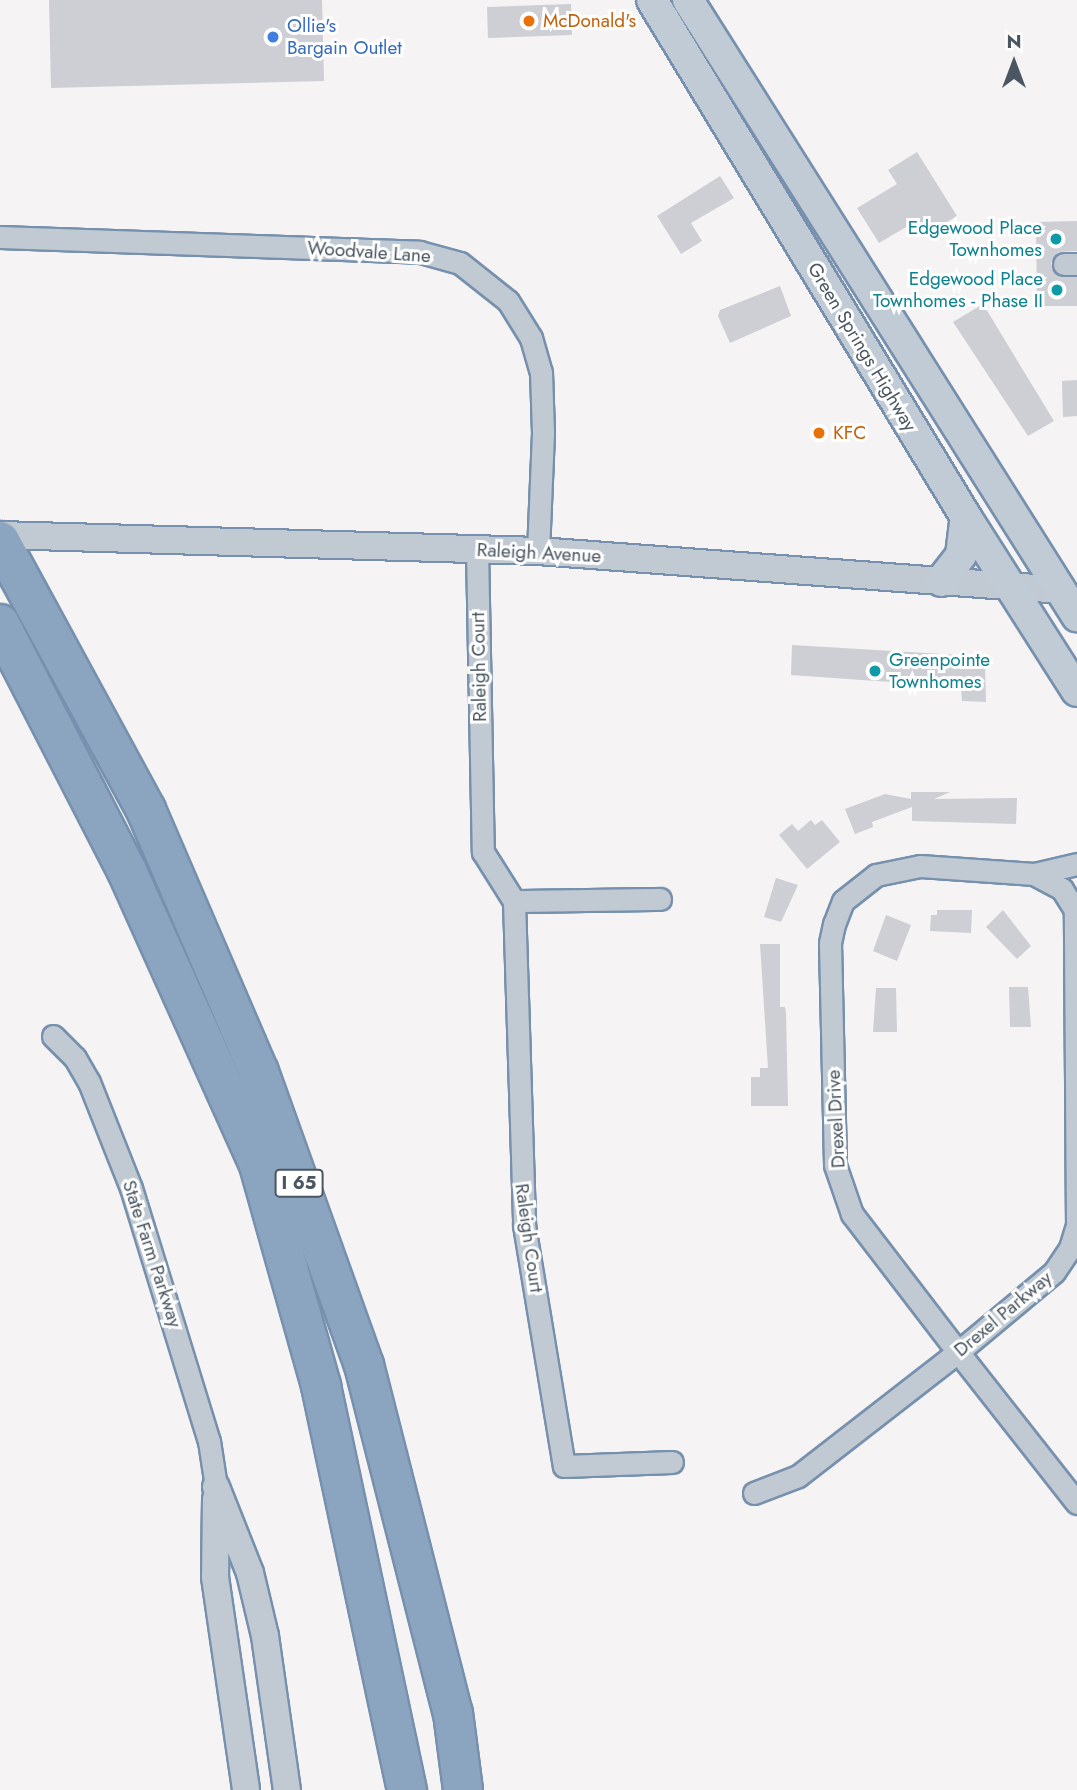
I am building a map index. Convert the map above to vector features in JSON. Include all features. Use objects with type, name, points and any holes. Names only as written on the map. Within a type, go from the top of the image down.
[{"type":"highway","name":"I 65","points":[[0,541],[146,810],[259,1072],[364,1365],[453,1713],[463,1790]]},
{"type":"highway","name":"I 65","points":[[0,624],[127,871],[258,1164],[321,1386],[394,1714],[407,1790]]},
{"type":"highway","points":[[394,1714],[397,1790]]},
{"type":"main road","name":"Green Springs Highway","points":[[652,0],[966,517],[1077,691]]},
{"type":"main road","name":"Green Springs Highway","points":[[688,0],[1069,590],[1077,616]]},
{"type":"main road","points":[[941,580],[961,555],[966,517]]},
{"type":"street","name":"Woodvale Lane","points":[[0,237],[420,252],[460,263],[508,301],[531,338],[541,372],[543,433],[538,551]]},
{"type":"street","name":"Raleigh Avenue","points":[[0,535],[538,551],[1069,590]]},
{"type":"street","name":"Raleigh Court","points":[[477,549],[483,852],[514,901],[524,1224],[564,1466],[672,1462]]},
{"type":"street","name":"Drexel Drive","points":[[1077,864],[1034,874],[920,866],[876,875],[843,901],[830,943],[835,1165],[852,1214],[1077,1503]]},
{"type":"street","name":"Drexel Drive","points":[[1034,874],[1062,889]]},
{"type":"street","name":"Drexel Parkway","points":[[754,1493],[798,1476],[958,1352],[1055,1272],[1070,1248],[1077,1225],[1076,908],[1062,889]]},
{"type":"street","points":[[514,901],[660,899]]},
{"type":"street","name":"State Farm Parkway","points":[[53,1036],[75,1058],[89,1082],[131,1188],[205,1427],[216,1486],[256,1598],[287,1790]]},
{"type":"street","name":"State Farm Parkway","points":[[216,1486],[215,1577],[246,1790]]},
{"type":"building","points":[[49,0],[322,0],[324,81],[51,88]]},
{"type":"building","name":"McDonald's","points":[[571,4],[572,35],[488,38],[487,7]]},
{"type":"building","points":[[917,152],[957,216],[927,234],[918,220],[879,243],[857,208],[897,184],[888,170]]},
{"type":"building","points":[[720,176],[734,198],[691,223],[702,241],[681,254],[657,216]]},
{"type":"building","points":[[1077,221],[1077,251],[1058,252],[1051,263],[1058,276],[1077,277],[1077,306],[1037,306],[1036,222]]},
{"type":"building","points":[[780,286],[791,316],[730,343],[718,316],[720,310]]},
{"type":"building","points":[[983,304],[1054,421],[1028,436],[953,322]]},
{"type":"building","points":[[1077,380],[1077,416],[1063,417],[1062,381]]},
{"type":"building","name":"Greenpointe Townhomes","points":[[792,645],[960,655],[959,666],[985,666],[986,702],[962,701],[961,687],[791,675]]},
{"type":"building","points":[[911,792],[950,792],[934,799],[1017,798],[1016,824],[912,821],[912,807],[872,822],[873,827],[855,834],[845,809],[885,794],[911,799]]},
{"type":"building","points":[[811,820],[815,825],[822,820],[840,842],[807,869],[779,835],[792,824],[798,831]]},
{"type":"building","points":[[776,878],[798,885],[781,922],[764,917]]},
{"type":"building","points":[[937,910],[972,910],[971,933],[930,931],[931,915],[937,915]]},
{"type":"building","points":[[1003,910],[1031,946],[1017,959],[986,927]]},
{"type":"building","points":[[886,915],[911,925],[897,961],[873,951]]},
{"type":"building","points":[[760,944],[780,944],[780,1007],[785,1007],[786,1013],[788,1106],[751,1106],[751,1077],[760,1077],[760,1068],[768,1068]]},
{"type":"building","points":[[1009,987],[1028,987],[1031,1027],[1010,1027]]},
{"type":"building","points":[[876,988],[896,988],[897,1032],[873,1032]]},
{"type":"place","name":"McDonald's","points":[[529,21]]},
{"type":"place","name":"Ollie's Bargain Outlet","points":[[273,37]]},
{"type":"place","name":"Edgewood Place Townhomes","points":[[1056,239]]},
{"type":"place","name":"Edgewood Place Townhomes - Phase II","points":[[1057,290]]},
{"type":"place","name":"KFC","points":[[819,433]]},
{"type":"place","name":"Greenpointe Townhomes","points":[[875,671]]}]
